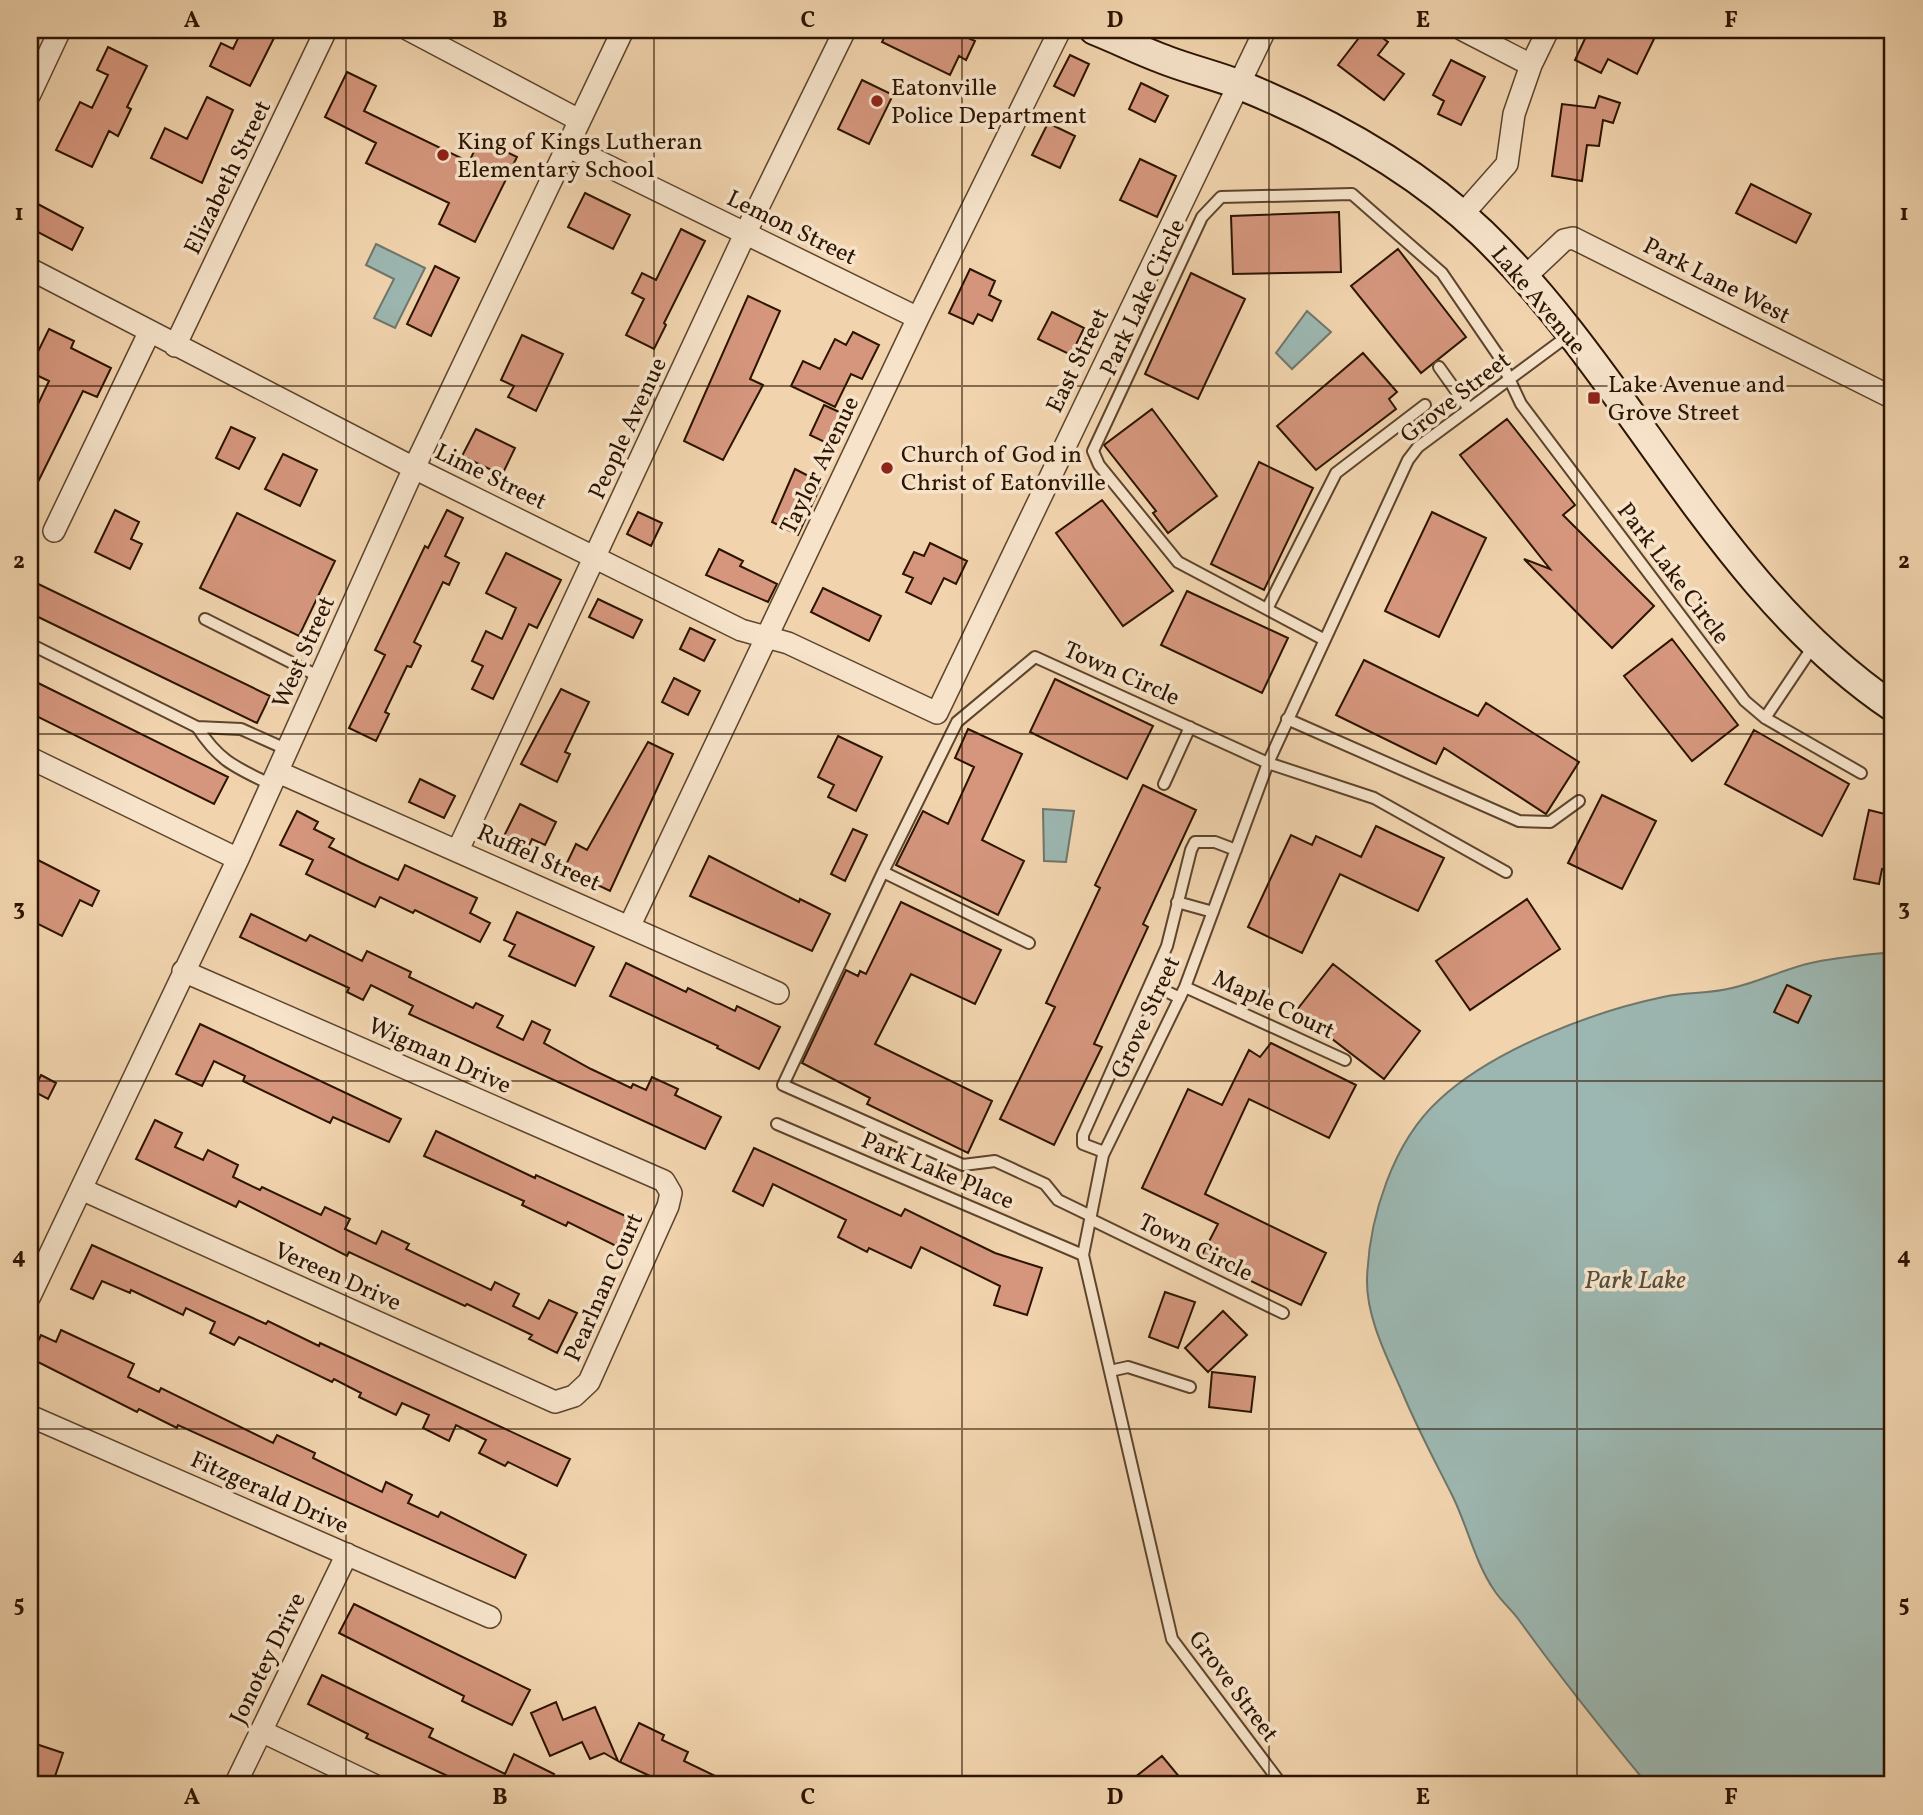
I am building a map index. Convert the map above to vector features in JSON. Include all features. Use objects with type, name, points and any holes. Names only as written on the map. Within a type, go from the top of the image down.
[{"type":"main road","points":[[1094,30],[1167,60],[1239,85]]},
{"type":"main road","points":[[1145,30],[1239,85]]},
{"type":"main road","name":"Lake Avenue","points":[[1239,85],[1356,141],[1424,185],[1462,215],[1525,278],[1747,570],[1815,645],[1893,707]]},
{"type":"street","points":[[32,81],[60,30]]},
{"type":"street","name":"Elizabeth Street","points":[[175,346],[326,30]]},
{"type":"street","points":[[409,30],[579,120]]},
{"type":"street","name":"West Street","points":[[30,1296],[238,859],[414,468],[623,30]]},
{"type":"street","name":"People Avenue","points":[[458,850],[745,234],[845,30]]},
{"type":"street","name":"Taylor Avenue","points":[[629,925],[918,318],[1059,30]]},
{"type":"street","name":"East Street","points":[[937,713],[1265,30]]},
{"type":"street","points":[[1463,30],[1531,65]]},
{"type":"street","points":[[1462,215],[1507,164],[1514,114],[1531,65],[1548,30]]},
{"type":"street","name":"Lemon Street","points":[[567,146],[918,318]]},
{"type":"street","name":"Park Lane West","points":[[1525,278],[1564,240],[1573,238],[1893,398]]},
{"type":"street","name":"Lime Street","points":[[30,269],[414,468],[741,630],[788,643],[937,713]]},
{"type":"street","points":[[54,531],[149,333]]},
{"type":"street","points":[[30,758],[238,859]]},
{"type":"street","name":"Ruffel Street","points":[[275,778],[458,850],[778,993]]},
{"type":"street","name":"Wigman Drive","points":[[183,971],[664,1181],[671,1193]]},
{"type":"street","name":"Vereen Drive","points":[[81,1189],[555,1402],[574,1396]]},
{"type":"street","name":"Pearlnan Court","points":[[574,1396],[589,1382],[671,1193]]},
{"type":"street","name":"Fitzgerald Drive","points":[[30,1416],[490,1617]]},
{"type":"street","name":"Jonotey Drive","points":[[235,1785],[346,1554]]},
{"type":"street","points":[[261,1731],[374,1785]]},
{"type":"lane","name":"Park Lake Circle","points":[[1323,639],[1178,562],[1099,466],[1093,451],[1202,217],[1222,197],[1352,194],[1442,273],[1497,355],[1521,404],[1745,701],[1765,718],[1861,773]]},
{"type":"lane","name":"Grove Street","points":[[1282,1785],[1172,1639],[1083,1255],[1090,1217],[1104,1152],[1183,992],[1268,763],[1408,460],[1418,447],[1569,335]]},
{"type":"lane","points":[[1439,367],[1469,409]]},
{"type":"lane","points":[[1267,609],[1336,473],[1425,405]]},
{"type":"lane","points":[[205,619],[320,677]]},
{"type":"lane","points":[[30,645],[197,727],[242,729],[288,750]]},
{"type":"lane","points":[[1765,718],[1815,645]]},
{"type":"lane","name":"Town Circle","points":[[1283,1313],[1090,1217],[1058,1200],[1045,1184],[995,1161],[963,1165],[783,1085],[957,722],[1035,657],[1268,763],[1374,798],[1506,872]]},
{"type":"lane","points":[[1287,719],[1519,821],[1550,822],[1579,801]]},
{"type":"lane","points":[[197,727],[214,753],[232,766],[275,778]]},
{"type":"lane","points":[[1164,784],[1190,727]]},
{"type":"lane","points":[[1104,1152],[1083,1144],[1083,1136],[1169,940],[1195,842],[1215,842],[1236,850]]},
{"type":"lane","points":[[883,872],[1029,943]]},
{"type":"lane","points":[[1177,902],[1213,912]]},
{"type":"lane","name":"Maple Court","points":[[1151,984],[1183,992],[1345,1060]]},
{"type":"lane","name":"Park Lake Place","points":[[777,1124],[1083,1255]]},
{"type":"lane","points":[[1110,1371],[1128,1367],[1190,1387]]},
{"type":"water","points":[[376,244],[425,268],[395,328],[374,318],[394,279],[366,265]]},
{"type":"water","points":[[1307,311],[1331,332],[1292,369],[1276,353]]},
{"type":"water","points":[[1043,809],[1074,811],[1066,862],[1044,861]]},
{"type":"water","name":"Park Lake","points":[[1893,952],[1893,1785],[1648,1785],[1582,1704],[1487,1579],[1458,1509],[1385,1353],[1370,1308],[1367,1279],[1373,1231],[1386,1182],[1409,1137],[1439,1100],[1487,1065],[1544,1035],[1605,1012],[1672,995],[1732,988],[1821,961]]},
{"type":"building","points":[[242,30],[278,30],[250,86],[210,66],[221,43],[233,49]]},
{"type":"building","points":[[888,30],[951,30],[975,41],[966,60],[959,56],[950,75],[882,42]]},
{"type":"building","points":[[1365,30],[1372,30],[1388,42],[1378,55],[1404,74],[1384,100],[1338,65]]},
{"type":"building","points":[[1589,30],[1635,30],[1654,39],[1637,74],[1608,59],[1601,73],[1575,60]]},
{"type":"building","points":[[108,47],[147,66],[127,107],[131,109],[118,136],[109,131],[92,167],[56,150],[80,102],[92,108],[108,75],[97,70]]},
{"type":"building","points":[[1070,55],[1089,64],[1074,96],[1054,86]]},
{"type":"building","points":[[1451,60],[1485,77],[1461,125],[1438,114],[1444,101],[1433,95]]},
{"type":"building","points":[[347,72],[376,86],[364,111],[469,162],[480,139],[517,157],[475,242],[439,224],[449,203],[366,163],[376,143],[325,117]]},
{"type":"building","points":[[862,80],[893,95],[869,144],[838,129]]},
{"type":"building","points":[[1141,83],[1168,96],[1155,122],[1129,109]]},
{"type":"building","points":[[1599,96],[1620,103],[1613,123],[1603,120],[1599,146],[1587,145],[1582,181],[1552,176],[1562,104],[1595,108]]},
{"type":"building","points":[[207,97],[233,110],[202,183],[151,158],[165,128],[187,139]]},
{"type":"building","points":[[1048,123],[1075,136],[1060,168],[1032,155]]},
{"type":"building","points":[[1140,159],[1176,176],[1157,217],[1120,200]]},
{"type":"building","points":[[1751,184],[1811,214],[1796,243],[1736,213]]},
{"type":"building","points":[[585,193],[630,215],[613,249],[568,227]]},
{"type":"building","points":[[34,202],[83,228],[72,250],[30,228],[30,210]]},
{"type":"building","points":[[1339,212],[1341,272],[1233,274],[1231,216]]},
{"type":"building","points":[[681,229],[705,241],[654,349],[626,335],[644,299],[632,293],[642,273],[656,280]]},
{"type":"building","points":[[1398,249],[1466,337],[1421,373],[1351,286]]},
{"type":"building","points":[[435,266],[459,278],[431,336],[407,324]]},
{"type":"building","points":[[970,269],[995,281],[989,295],[1001,301],[992,321],[978,314],[973,324],[949,313]]},
{"type":"building","points":[[1191,273],[1245,299],[1198,399],[1145,374]]},
{"type":"building","points":[[748,296],[780,311],[750,379],[763,385],[723,460],[684,441]]},
{"type":"building","points":[[1052,312],[1084,328],[1071,355],[1038,339]]},
{"type":"building","points":[[49,329],[74,341],[71,348],[111,368],[97,397],[83,391],[30,498],[30,421],[49,381],[30,372],[30,368]]},
{"type":"building","points":[[853,332],[879,345],[862,379],[851,374],[835,407],[791,386],[803,361],[820,369],[835,339],[846,345]]},
{"type":"building","points":[[522,335],[563,354],[536,411],[508,397],[514,386],[501,380]]},
{"type":"building","points":[[1363,353],[1397,392],[1389,399],[1396,409],[1316,470],[1277,426]]},
{"type":"building","points":[[824,405],[848,416],[833,446],[810,435]]},
{"type":"building","points":[[1152,409],[1217,496],[1168,533],[1153,513],[1156,511],[1104,445]]},
{"type":"building","points":[[1507,419],[1575,505],[1563,515],[1654,606],[1612,648],[1524,559],[1550,569],[1460,455]]},
{"type":"building","points":[[231,427],[255,438],[239,469],[216,458]]},
{"type":"building","points":[[476,429],[515,448],[502,475],[462,456]]},
{"type":"building","points":[[283,454],[317,470],[300,506],[265,489]]},
{"type":"building","points":[[1259,462],[1313,488],[1264,590],[1211,564]]},
{"type":"building","points":[[795,469],[822,483],[798,535],[772,522]]},
{"type":"building","points":[[1102,500],[1173,591],[1123,626],[1056,533]]},
{"type":"building","points":[[115,510],[139,522],[131,539],[142,544],[130,569],[95,552]]},
{"type":"building","points":[[447,510],[463,518],[445,556],[459,563],[449,585],[443,582],[414,642],[421,646],[411,667],[407,666],[385,712],[389,714],[376,741],[349,728],[385,655],[375,650],[425,546],[428,548]]},
{"type":"building","points":[[638,512],[662,523],[651,546],[627,534]]},
{"type":"building","points":[[1432,512],[1486,538],[1439,637],[1385,611]]},
{"type":"building","points":[[237,513],[335,561],[299,636],[200,588]]},
{"type":"building","points":[[930,543],[967,561],[956,584],[944,578],[931,604],[906,592],[913,578],[903,574],[914,552],[924,556]]},
{"type":"building","points":[[719,549],[743,561],[740,566],[777,584],[768,602],[706,575]]},
{"type":"building","points":[[506,553],[561,580],[537,628],[529,624],[493,699],[472,689],[483,666],[472,661],[486,631],[502,639],[516,608],[486,593]]},
{"type":"building","points":[[30,580],[270,696],[257,723],[30,613]]},
{"type":"building","points":[[823,588],[881,616],[869,641],[811,612]]},
{"type":"building","points":[[1187,591],[1288,638],[1262,693],[1161,645]]},
{"type":"building","points":[[598,599],[642,620],[633,638],[589,617]]},
{"type":"building","points":[[690,628],[715,640],[704,661],[680,649]]},
{"type":"building","points":[[1672,639],[1738,725],[1692,761],[1624,676]]},
{"type":"building","points":[[1364,660],[1478,716],[1486,703],[1579,762],[1546,814],[1444,748],[1436,764],[1336,715]]},
{"type":"building","points":[[674,678],[700,691],[688,715],[662,702]]},
{"type":"building","points":[[30,679],[228,777],[214,804],[30,713]]},
{"type":"building","points":[[1055,679],[1153,726],[1127,779],[1030,732]]},
{"type":"building","points":[[561,689],[589,702],[565,752],[570,754],[557,782],[521,764]]},
{"type":"building","points":[[968,729],[1022,754],[982,840],[1024,861],[998,915],[896,865],[923,811],[948,824],[974,767],[955,758]]},
{"type":"building","points":[[1754,730],[1849,784],[1822,836],[1725,784]]},
{"type":"building","points":[[838,736],[882,757],[856,811],[828,797],[834,785],[818,777]]},
{"type":"building","points":[[648,742],[673,754],[610,891],[564,869],[576,844],[587,850]]},
{"type":"building","points":[[420,779],[455,796],[444,818],[409,802]]},
{"type":"building","points":[[1143,785],[1196,810],[1143,924],[1148,927],[1094,1044],[1102,1047],[1054,1145],[1000,1119],[1055,1007],[1046,1003],[1100,888],[1095,885]]},
{"type":"building","points":[[1602,795],[1656,821],[1622,889],[1568,863]]},
{"type":"building","points":[[520,804],[556,822],[545,845],[532,839],[525,854],[501,842]]},
{"type":"building","points":[[1869,810],[1893,816],[1893,872],[1882,869],[1879,884],[1854,879]]},
{"type":"building","points":[[297,811],[318,822],[314,829],[334,839],[329,847],[361,863],[398,880],[405,865],[477,898],[470,913],[490,923],[480,942],[415,910],[413,913],[380,897],[375,907],[306,874],[313,860],[280,845]]},
{"type":"building","points":[[1376,826],[1444,858],[1418,911],[1340,874],[1302,953],[1248,927],[1291,835],[1312,845],[1316,836],[1361,857]]},
{"type":"building","points":[[853,829],[867,835],[845,881],[831,874]]},
{"type":"building","points":[[30,856],[99,891],[92,906],[80,900],[62,936],[30,920]]},
{"type":"building","points":[[709,856],[799,902],[800,899],[830,914],[812,951],[690,896]]},
{"type":"building","points":[[1527,899],[1560,949],[1470,1010],[1436,961]]},
{"type":"building","points":[[901,902],[1001,950],[975,1004],[911,974],[875,1044],[992,1101],[968,1153],[867,1104],[870,1098],[802,1063],[846,970],[858,976],[860,971],[866,974]]},
{"type":"building","points":[[517,912],[594,947],[575,986],[509,956],[515,945],[504,940]]},
{"type":"building","points":[[251,914],[306,941],[310,935],[362,961],[367,951],[411,972],[409,977],[473,1008],[476,1003],[503,1016],[497,1027],[523,1040],[532,1021],[550,1030],[544,1043],[591,1069],[631,1088],[633,1084],[646,1090],[652,1077],[678,1089],[675,1095],[721,1117],[705,1149],[409,1014],[413,1006],[371,985],[363,1000],[347,992],[349,988],[240,937]]},
{"type":"building","points":[[626,963],[686,992],[688,988],[735,1011],[737,1006],[780,1027],[759,1069],[717,1048],[718,1046],[610,996]]},
{"type":"building","points":[[1333,964],[1420,1031],[1384,1079],[1296,1011]]},
{"type":"building","points":[[1787,985],[1811,996],[1798,1023],[1774,1012]]},
{"type":"building","points":[[200,1024],[401,1119],[389,1142],[333,1117],[330,1123],[243,1081],[245,1076],[214,1061],[202,1086],[176,1074]]},
{"type":"building","points":[[1271,1043],[1356,1085],[1329,1138],[1249,1099],[1205,1194],[1326,1253],[1301,1305],[1201,1257],[1218,1224],[1142,1188],[1188,1089],[1222,1105],[1249,1050],[1260,1057]]},
{"type":"building","points":[[41,1075],[56,1083],[48,1099],[33,1091]]},
{"type":"building","points":[[155,1120],[182,1133],[175,1147],[203,1160],[208,1150],[238,1165],[233,1177],[260,1190],[262,1187],[321,1215],[325,1207],[350,1219],[345,1229],[376,1244],[382,1231],[409,1244],[406,1249],[491,1290],[495,1282],[519,1294],[513,1306],[539,1319],[549,1300],[577,1313],[557,1353],[529,1339],[532,1335],[467,1304],[465,1306],[349,1252],[347,1256],[239,1201],[236,1207],[136,1159]]},
{"type":"building","points":[[436,1131],[535,1178],[536,1175],[630,1218],[616,1246],[568,1222],[566,1226],[522,1205],[524,1201],[424,1156]]},
{"type":"building","points":[[754,1148],[901,1216],[905,1209],[995,1253],[1042,1268],[1027,1315],[994,1305],[1000,1286],[921,1247],[911,1268],[869,1248],[867,1252],[838,1237],[846,1220],[773,1184],[763,1206],[733,1191]]},
{"type":"building","points":[[92,1245],[266,1324],[268,1321],[319,1346],[320,1343],[570,1459],[557,1486],[508,1462],[505,1466],[479,1453],[486,1440],[456,1425],[449,1441],[423,1428],[429,1415],[402,1403],[396,1415],[359,1397],[361,1393],[334,1379],[332,1382],[239,1337],[234,1345],[210,1333],[215,1322],[186,1308],[183,1315],[131,1290],[130,1293],[102,1281],[93,1299],[71,1289]]},
{"type":"building","points":[[1165,1292],[1195,1302],[1178,1348],[1149,1337]]},
{"type":"building","points":[[1223,1311],[1247,1335],[1208,1372],[1185,1348]]},
{"type":"building","points":[[61,1330],[134,1364],[128,1377],[159,1392],[161,1388],[273,1443],[277,1435],[315,1453],[313,1458],[382,1492],[386,1482],[412,1495],[408,1503],[438,1517],[441,1512],[526,1555],[515,1578],[178,1425],[177,1428],[139,1409],[137,1412],[30,1358],[41,1335],[56,1342]]},
{"type":"building","points":[[1212,1372],[1255,1377],[1251,1412],[1209,1407]]},
{"type":"building","points":[[354,1604],[530,1690],[512,1725],[462,1701],[464,1696],[339,1633]]},
{"type":"building","points":[[322,1675],[433,1729],[429,1737],[505,1774],[514,1754],[554,1774],[548,1785],[467,1785],[366,1738],[368,1734],[308,1704]]},
{"type":"building","points":[[556,1702],[563,1720],[595,1707],[618,1761],[604,1753],[590,1759],[582,1742],[550,1756],[531,1713]]},
{"type":"building","points":[[639,1723],[664,1735],[662,1740],[688,1752],[684,1761],[734,1785],[658,1785],[648,1780],[650,1776],[620,1762]]},
{"type":"building","points":[[30,1742],[63,1753],[52,1785],[30,1785]]},
{"type":"building","points":[[1162,1756],[1186,1785],[1125,1785]]},
{"type":"place","name":"Eatonville Police Department","points":[[877,101]]},
{"type":"place","name":"King of Kings Lutheran Elementary School","points":[[443,155]]},
{"type":"place","name":"Lake Avenue and Grove Street","points":[[1594,398]]},
{"type":"place","name":"Church of God in Christ of Eatonville","points":[[887,468]]}]
